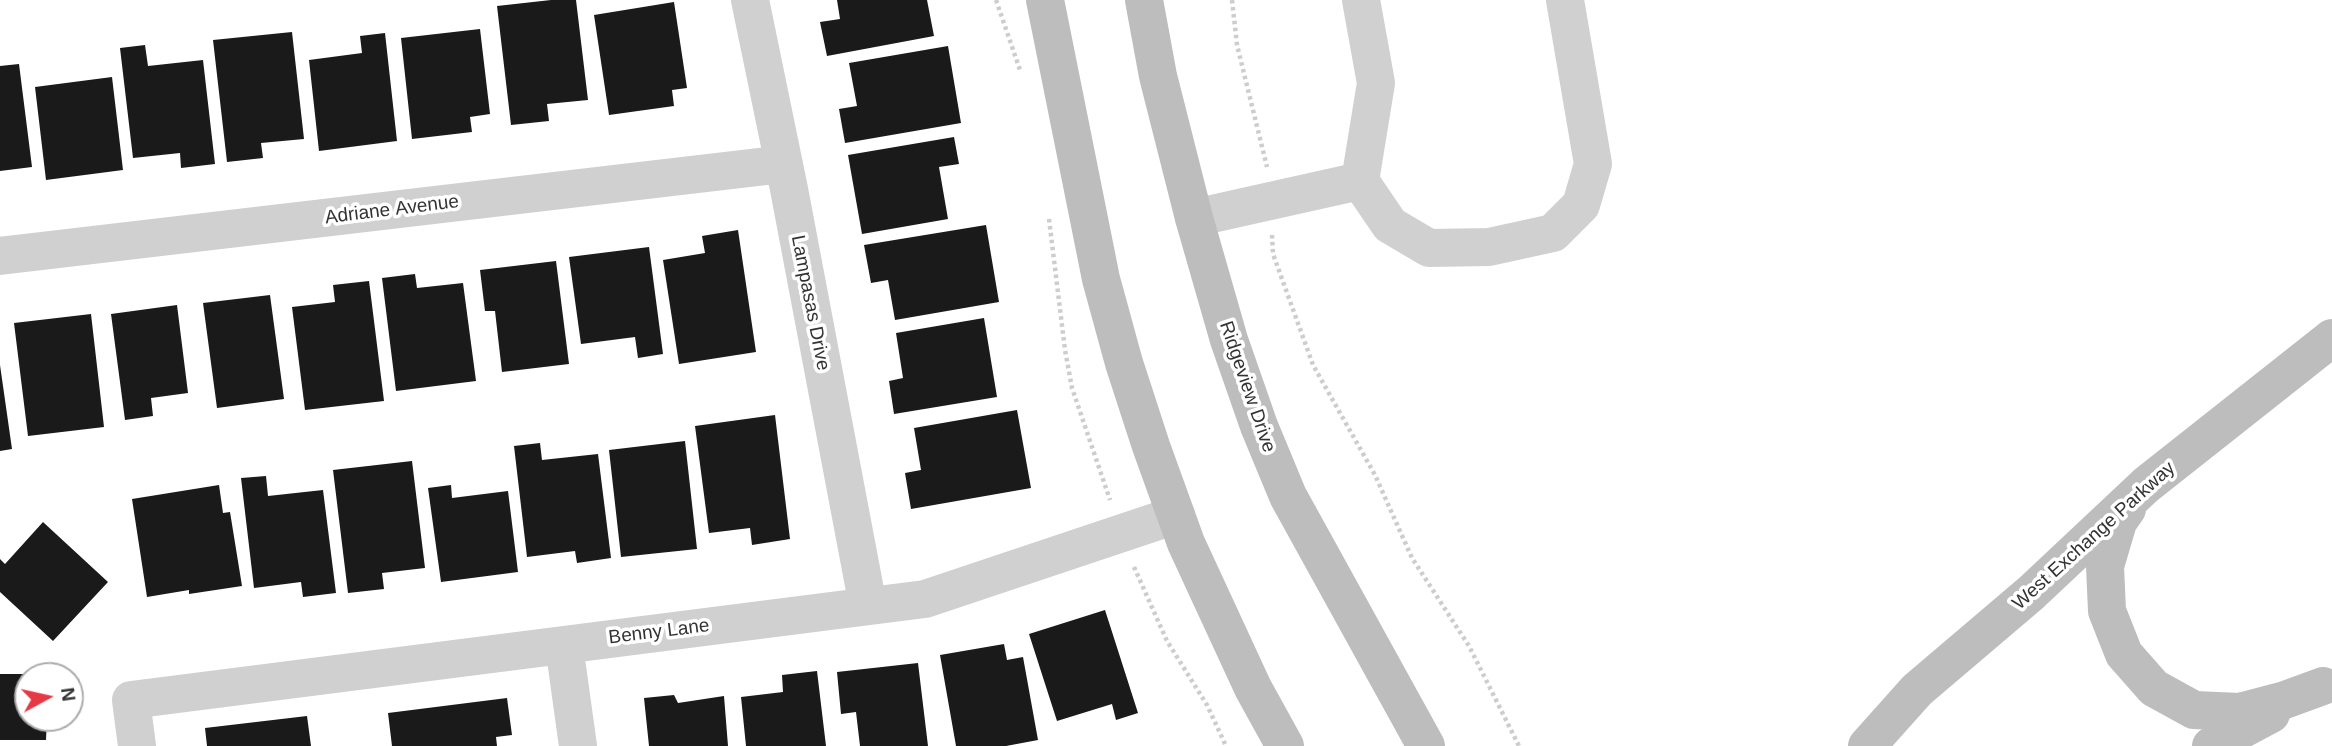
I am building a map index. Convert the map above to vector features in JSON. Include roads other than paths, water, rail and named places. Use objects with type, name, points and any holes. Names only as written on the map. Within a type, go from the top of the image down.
[{"type":"main road","points":[[1045,0],[1101,279],[1124,363],[1176,515],[1215,609],[1253,688],[1285,746]]},
{"type":"main road","name":"Ridgeview Drive","points":[[1144,0],[1158,76],[1194,218],[1229,340],[1259,426],[1288,496],[1426,746]]},
{"type":"main road","name":"West Exchange Parkway","points":[[1867,746],[1917,690],[2031,593],[2146,485],[2332,338]]},
{"type":"main road","points":[[2146,485],[2118,522],[2105,566],[2107,611],[2124,654],[2154,688],[2194,710],[2239,712],[2282,701],[2328,683]]},
{"type":"main road","points":[[2211,746],[2328,683]]},
{"type":"street","name":"Lampasas Drive","points":[[750,0],[784,164],[867,606]]},
{"type":"street","points":[[1361,0],[1376,83],[1360,181],[1390,225],[1429,248],[1489,247],[1553,233],[1581,205],[1593,164],[1564,0]]},
{"type":"street","name":"Adriane Avenue","points":[[0,256],[784,164]]},
{"type":"street","points":[[1194,218],[1360,181]]},
{"type":"street","name":"Benny Lane","points":[[137,746],[131,700],[925,599],[1176,515]]},
{"type":"street","points":[[564,645],[578,746]]}]
